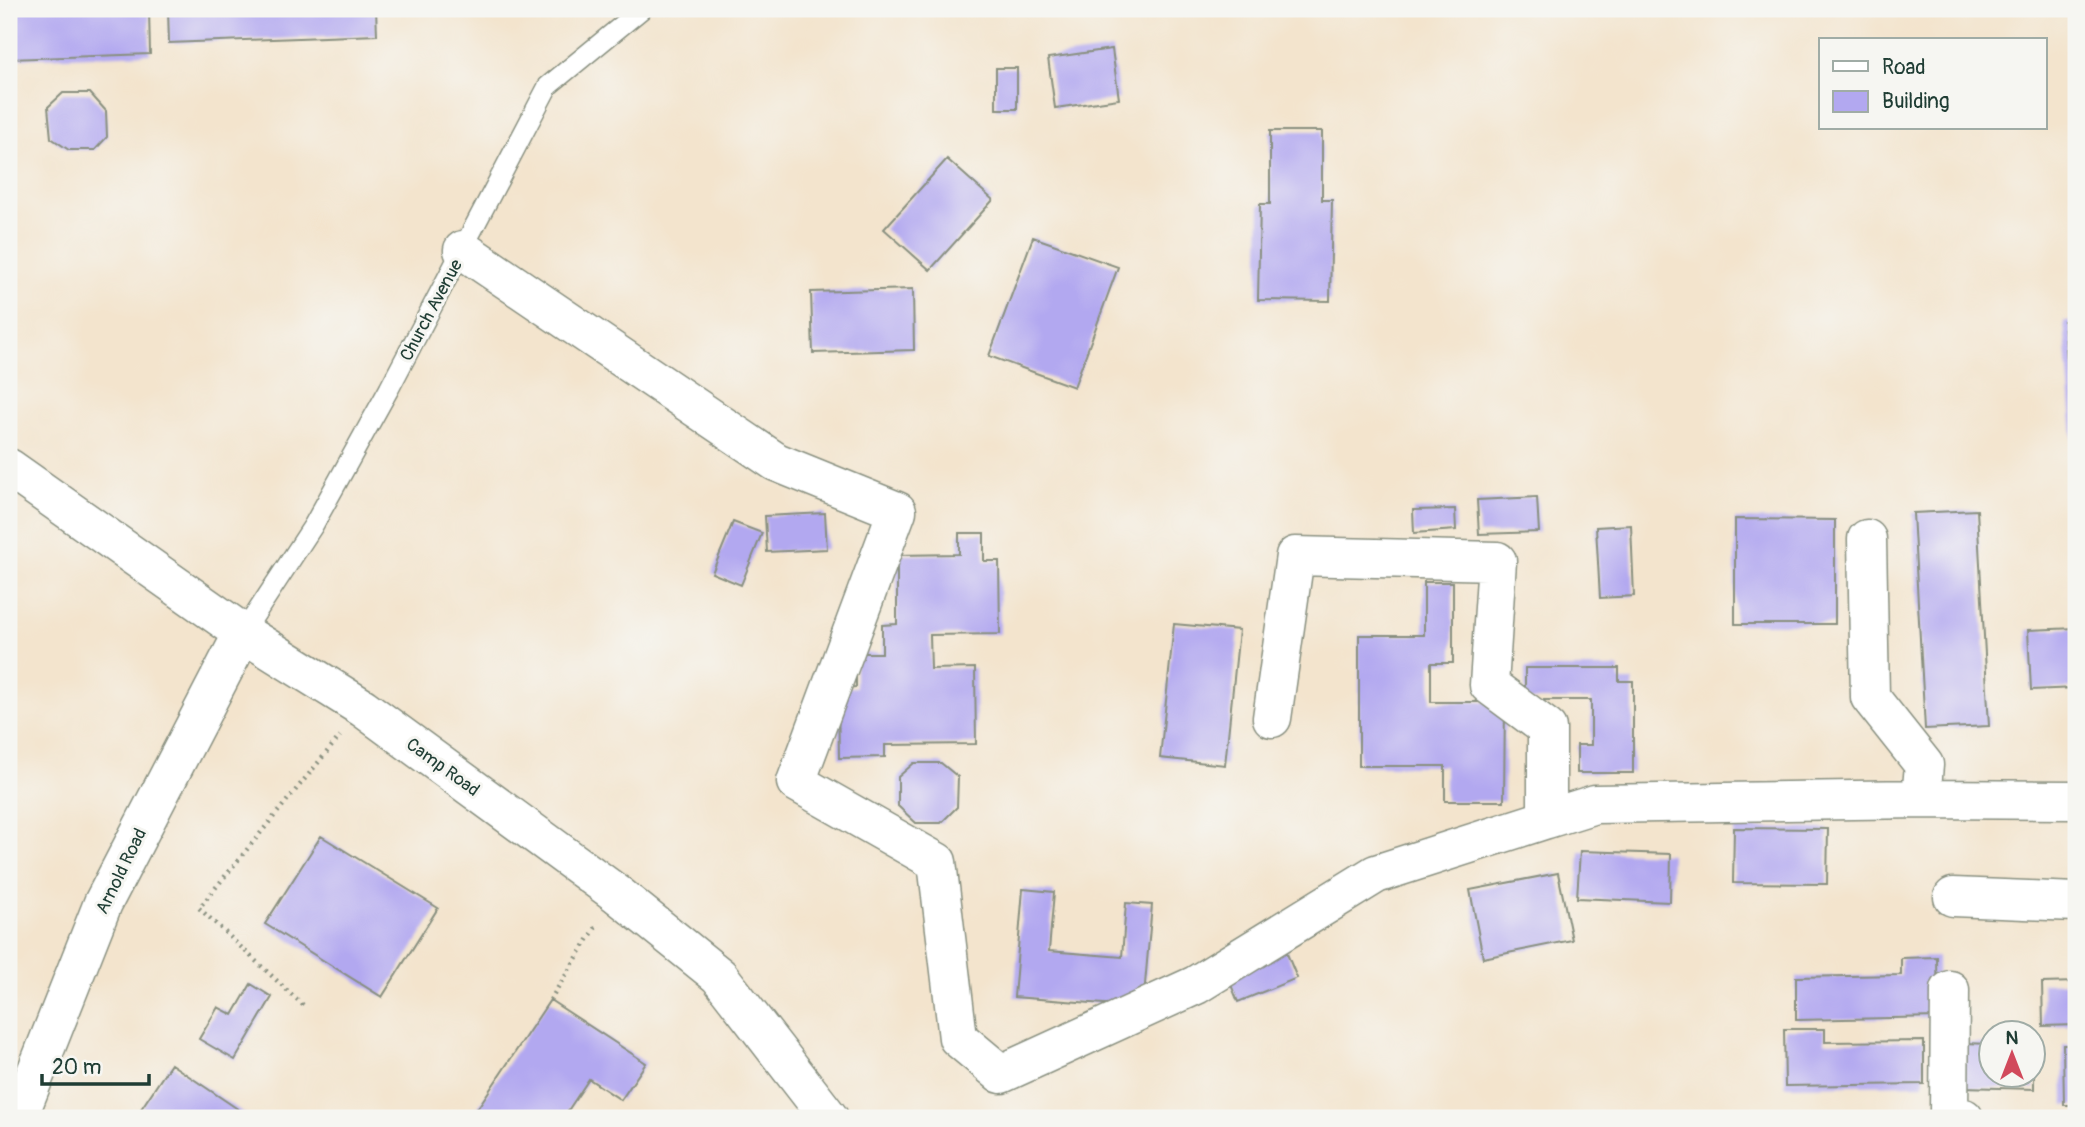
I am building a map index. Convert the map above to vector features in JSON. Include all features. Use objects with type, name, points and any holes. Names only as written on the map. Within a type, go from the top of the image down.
[{"type":"street","points":[[463,250],[776,462],[897,512],[796,782],[937,862],[958,1038],[1001,1074],[1196,985],[1376,874],[1595,804],[1921,799],[2076,800]]},
{"type":"street","name":"Camp Road","points":[[9,468],[243,633],[363,708],[617,894],[719,976],[829,1118]]},
{"type":"street","points":[[1867,539],[1870,697],[1924,765],[1921,799]]},
{"type":"street","points":[[1272,718],[1294,556],[1497,561],[1489,685],[1547,728],[1547,819]]},
{"type":"street","name":"Arnold Road","points":[[18,1118],[103,903],[243,633]]},
{"type":"street","points":[[1953,897],[2076,902]]},
{"type":"street","points":[[1950,990],[1948,1115],[1964,1118]]},
{"type":"lane","name":"Church Avenue","points":[[243,633],[313,526],[389,389],[548,86],[642,9]]},
{"type":"path","points":[[303,1005],[199,908],[363,708]]},
{"type":"path","points":[[550,1000],[617,894]]},
{"type":"building","points":[[9,9],[149,9],[150,54],[9,59]]},
{"type":"building","points":[[168,9],[376,9],[377,35],[169,43]]},
{"type":"building","points":[[1112,49],[1119,99],[1055,108],[1048,58]]},
{"type":"building","points":[[996,68],[1017,68],[1017,109],[996,109]]},
{"type":"building","points":[[63,93],[90,93],[106,111],[107,137],[95,150],[69,150],[51,138],[48,107]]},
{"type":"building","points":[[1270,131],[1322,131],[1322,200],[1332,200],[1330,301],[1258,300],[1260,204],[1270,204]]},
{"type":"building","points":[[947,159],[993,200],[930,270],[884,229]]},
{"type":"building","points":[[1033,237],[1118,267],[1074,387],[989,356]]},
{"type":"building","points":[[913,289],[914,350],[813,353],[811,292]]},
{"type":"building","points":[[2064,321],[2076,321],[2076,451],[2074,451]]},
{"type":"building","points":[[1537,497],[1539,532],[1479,534],[1477,500]]},
{"type":"building","points":[[1455,509],[1456,530],[1414,533],[1413,510]]},
{"type":"building","points":[[1977,510],[1989,726],[1925,729],[1913,513]]},
{"type":"building","points":[[825,513],[827,549],[767,552],[765,516]]},
{"type":"building","points":[[1735,519],[1835,520],[1835,624],[1735,624]]},
{"type":"building","points":[[733,522],[762,533],[741,585],[712,573]]},
{"type":"building","points":[[1631,525],[1634,596],[1600,598],[1596,527]]},
{"type":"building","points":[[959,533],[984,533],[984,561],[999,561],[1000,634],[930,635],[931,669],[975,668],[976,744],[885,745],[885,757],[839,758],[838,688],[856,687],[856,653],[882,653],[882,625],[897,624],[897,555],[959,554]]},
{"type":"building","points":[[1424,582],[1453,582],[1453,663],[1431,663],[1431,702],[1505,702],[1504,801],[1445,801],[1445,766],[1359,766],[1359,635],[1424,635]]},
{"type":"building","points":[[1174,624],[1239,630],[1225,765],[1160,758]]},
{"type":"building","points":[[2076,628],[2076,688],[2031,690],[2028,630]]},
{"type":"building","points":[[1525,668],[1619,668],[1619,681],[1633,681],[1633,773],[1577,773],[1577,745],[1591,745],[1591,700],[1525,700]]},
{"type":"building","points":[[914,763],[941,763],[958,777],[957,807],[941,823],[916,823],[898,806],[898,777]]},
{"type":"building","points":[[1734,828],[1828,829],[1827,884],[1733,883]]},
{"type":"building","points":[[321,836],[438,908],[382,997],[265,924]]},
{"type":"building","points":[[1580,851],[1671,854],[1670,902],[1577,898]]},
{"type":"building","points":[[1558,873],[1572,940],[1483,958],[1470,890]]},
{"type":"building","points":[[1023,889],[1054,892],[1049,951],[1122,957],[1126,903],[1152,905],[1143,1007],[1014,997]]},
{"type":"building","points":[[1283,944],[1297,978],[1238,1002],[1224,967]]},
{"type":"building","points":[[1937,957],[1938,1017],[1796,1020],[1796,977],[1901,975],[1901,958]]},
{"type":"building","points":[[2076,982],[2076,1025],[2046,1026],[2046,1018],[2043,1018],[2042,983]]},
{"type":"building","points":[[251,984],[272,997],[235,1060],[199,1039],[218,1007],[233,1015]]},
{"type":"building","points":[[550,1000],[646,1063],[621,1100],[589,1079],[563,1118],[471,1118]]},
{"type":"building","points":[[1784,1029],[1825,1029],[1825,1042],[1924,1041],[1924,1084],[1785,1086]]},
{"type":"building","points":[[1964,1043],[1976,1043],[1976,1087],[1963,1087]]},
{"type":"building","points":[[2063,1045],[2076,1045],[2076,1105],[2064,1105]]},
{"type":"building","points":[[171,1064],[251,1118],[135,1118]]}]
